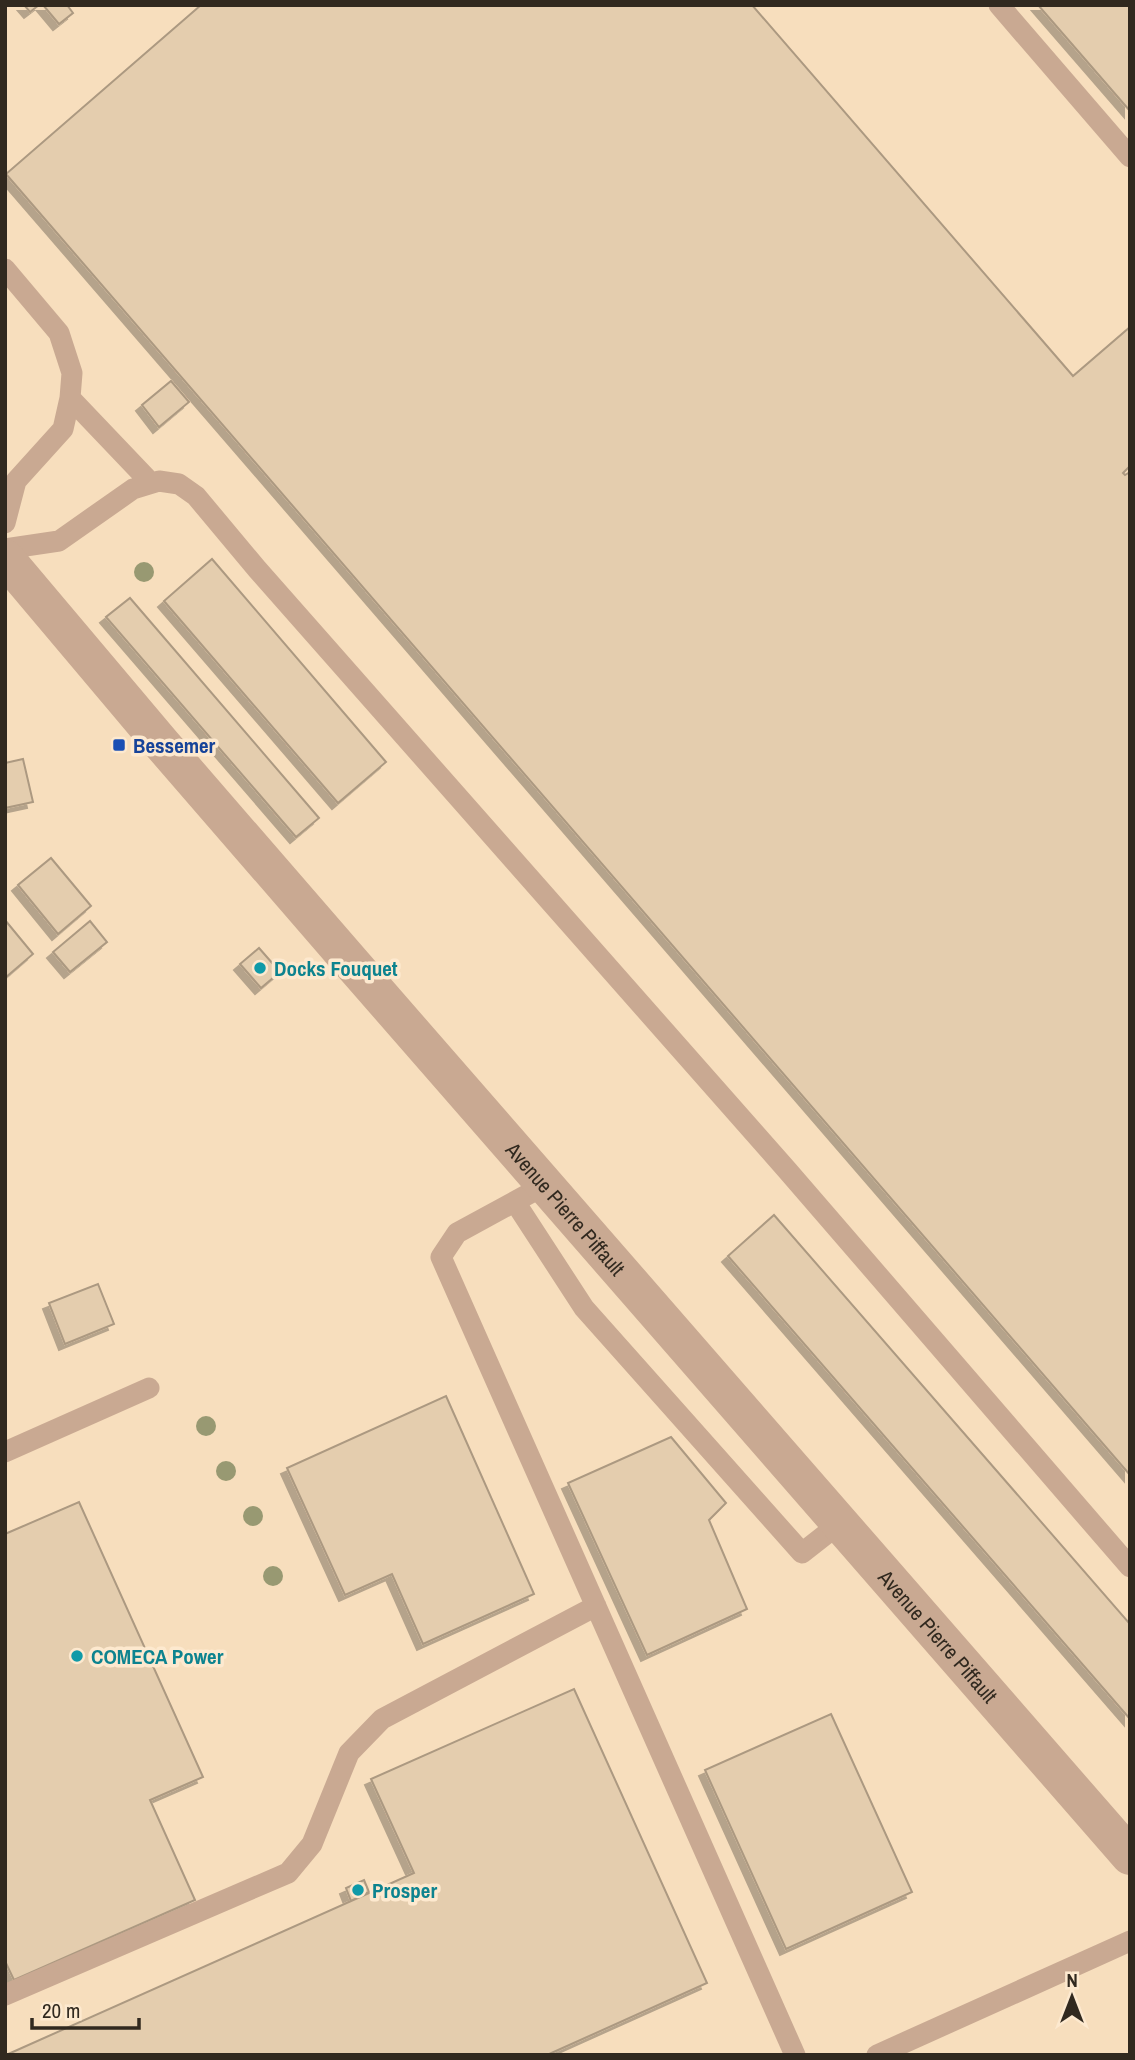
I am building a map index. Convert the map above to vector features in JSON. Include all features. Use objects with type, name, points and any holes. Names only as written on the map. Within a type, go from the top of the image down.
[{"type":"street","name":"Avenue Pierre Piffault","points":[[5,558],[162,743],[530,1193],[839,1524],[1130,1856]]},
{"type":"lane","points":[[999,5],[1130,157]]},
{"type":"lane","points":[[5,269],[58,334],[72,373],[63,429],[16,481],[5,523]]},
{"type":"lane","points":[[70,398],[151,483]]},
{"type":"lane","points":[[5,549],[59,541],[133,489],[151,483],[159,481],[179,484],[196,496],[257,569],[787,1170],[1130,1567]]},
{"type":"lane","points":[[795,2055],[441,1257],[457,1233],[530,1193],[584,1308],[802,1553],[839,1524]]},
{"type":"lane","points":[[5,1452],[149,1388]]},
{"type":"lane","points":[[5,1995],[288,1873],[312,1844],[349,1753],[382,1719],[596,1606]]},
{"type":"lane","points":[[877,2055],[1130,1941]]},
{"type":"shaded area","points":[[5,5],[1130,5],[1130,2055],[5,2055]]},
{"type":"building","points":[[24,5],[39,5],[30,12]]},
{"type":"building","points":[[43,5],[67,5],[73,13],[59,24]]},
{"type":"building","points":[[201,5],[752,5],[1073,376],[1130,327],[1130,466],[1123,473],[1125,475],[1130,472],[1130,1475],[6,174]]},
{"type":"building","points":[[1038,5],[1130,5],[1130,111]]},
{"type":"building","points":[[171,381],[189,402],[159,427],[142,405]]},
{"type":"building","points":[[212,559],[386,762],[338,803],[164,601]]},
{"type":"building","points":[[130,598],[319,818],[296,837],[106,617]]},
{"type":"building","points":[[23,759],[33,802],[5,808],[5,763]]},
{"type":"building","points":[[51,858],[91,906],[58,934],[18,885]]},
{"type":"building","points":[[5,920],[33,954],[5,978]]},
{"type":"building","points":[[90,921],[107,942],[70,972],[53,952]]},
{"type":"building","name":"Docks Fouquet","points":[[259,948],[280,972],[261,988],[240,964]]},
{"type":"building","points":[[774,1215],[1130,1624],[1130,1719],[728,1256]]},
{"type":"building","points":[[98,1284],[114,1324],[65,1344],[49,1303]]},
{"type":"building","points":[[446,1396],[534,1594],[423,1644],[392,1574],[345,1595],[287,1468]]},
{"type":"building","points":[[671,1437],[726,1503],[709,1520],[747,1609],[647,1655],[568,1483]]},
{"type":"building","name":"COMECA Power","points":[[79,1502],[203,1777],[150,1800],[195,1900],[14,1980],[5,1961],[5,1534]]},
{"type":"building","points":[[574,1689],[707,1983],[547,2055],[6,2055],[414,1873],[371,1779]]},
{"type":"building","points":[[831,1714],[912,1892],[786,1949],[705,1770]]},
{"type":"building","name":"Prosper","points":[[364,1880],[369,1892],[351,1901],[346,1888]]},
{"type":"place","name":"Bessemer","points":[[119,745]]},
{"type":"place","name":"Docks Fouquet","points":[[260,968]]},
{"type":"place","name":"COMECA Power","points":[[77,1656]]},
{"type":"place","name":"Prosper","points":[[358,1890]]}]
